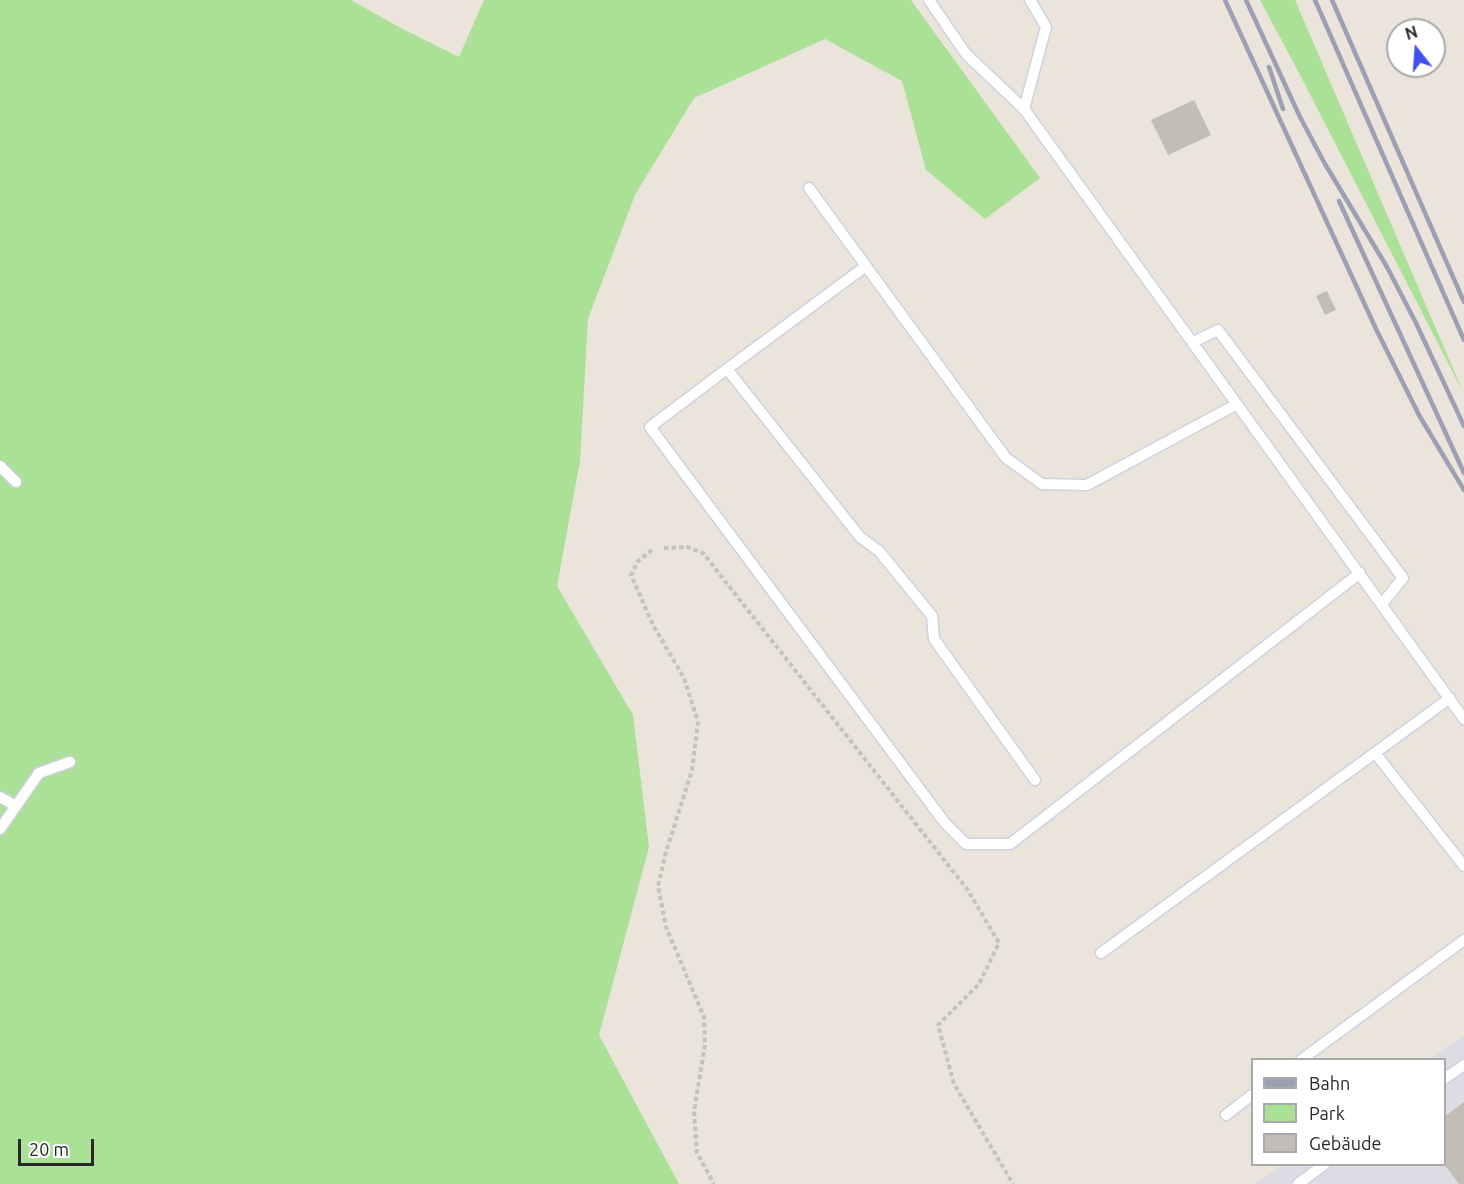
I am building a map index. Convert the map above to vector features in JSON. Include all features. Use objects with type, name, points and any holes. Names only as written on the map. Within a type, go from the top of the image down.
[{"type":"lane","points":[[929,0],[966,54],[1024,109],[1464,719]]},
{"type":"lane","points":[[1024,109],[1046,27],[1030,0]]},
{"type":"lane","points":[[809,188],[1006,458],[1042,484],[1087,485],[1237,404]]},
{"type":"lane","points":[[866,266],[650,427],[945,823],[966,844],[1010,844],[1360,573]]},
{"type":"lane","points":[[1193,342],[1218,330],[1403,578],[1382,604]]},
{"type":"lane","points":[[727,369],[860,537],[879,550],[932,616],[934,639],[1035,780]]},
{"type":"lane","points":[[0,466],[16,482]]},
{"type":"lane","points":[[1101,953],[1450,698]]},
{"type":"lane","points":[[1375,753],[1464,866]]},
{"type":"lane","points":[[0,829],[39,773],[70,762]]},
{"type":"lane","points":[[0,796],[16,806]]},
{"type":"lane","points":[[1302,1058],[1464,940]]},
{"type":"lane","points":[[1446,1078],[1464,1065]]},
{"type":"lane","points":[[1226,1115],[1251,1096]]},
{"type":"lane","points":[[1298,1184],[1322,1166]]},
{"type":"path","points":[[664,548],[687,547],[703,553],[967,889],[999,943],[979,984],[938,1025],[954,1084],[1013,1184]]},
{"type":"path","points":[[652,550],[638,561],[631,575],[653,625],[684,678],[698,722],[692,770],[666,852],[658,886],[666,927],[704,1017],[705,1045],[694,1111],[697,1153],[714,1184]]},
{"type":"shaded area","points":[[1464,1035],[1464,1184],[1255,1184],[1282,1166],[1446,1166],[1446,1058],[1431,1058]]},
{"type":"green space","points":[[0,0],[351,0],[459,57],[484,0],[911,0],[1040,178],[985,219],[926,170],[902,81],[825,39],[694,98],[635,195],[588,319],[580,461],[557,586],[633,715],[649,847],[599,1035],[679,1184],[0,1184]]},
{"type":"green space","points":[[1260,0],[1295,0],[1464,394],[1299,73]]},
{"type":"building","points":[[1194,100],[1211,135],[1168,155],[1151,120]]},
{"type":"building","points":[[1327,291],[1336,310],[1325,315],[1316,296]]},
{"type":"building","points":[[1464,1102],[1464,1184],[1459,1184],[1446,1166],[1446,1116]]},
{"type":"railway","points":[[1225,0],[1376,329],[1419,415],[1464,490]]},
{"type":"railway","points":[[1246,0],[1300,117],[1325,164],[1387,267],[1464,426]]},
{"type":"railway","points":[[1315,0],[1464,340]]},
{"type":"railway","points":[[1332,0],[1464,302]]},
{"type":"railway","points":[[1269,67],[1283,109]]},
{"type":"railway","points":[[1339,201],[1464,473]]}]
